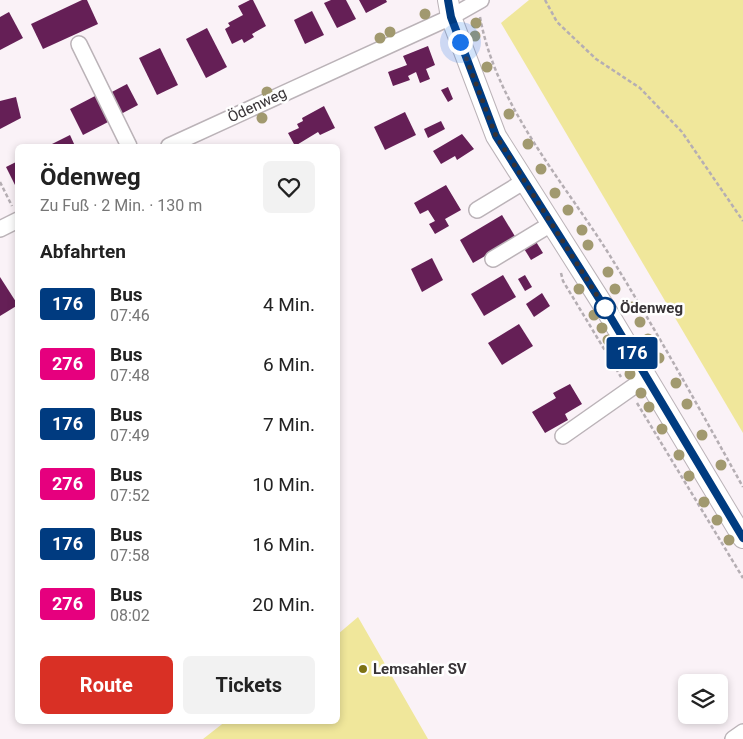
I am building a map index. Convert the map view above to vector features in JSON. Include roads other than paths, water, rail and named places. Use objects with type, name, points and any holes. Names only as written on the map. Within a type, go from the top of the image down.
[{"type":"main road","points":[[450,8],[496,136],[647,377],[743,538]]},
{"type":"street","name":"Ödenweg","points":[[173,144],[450,8],[479,1]]},
{"type":"street","points":[[79,44],[128,144]]},
{"type":"street","points":[[477,210],[524,182]]},
{"type":"street","points":[[0,229],[15,216]]},
{"type":"street","points":[[493,259],[551,224]]},
{"type":"street","points":[[563,436],[647,377]]},
{"type":"street","points":[[733,739],[743,732]]},
{"type":"place","name":"Ödenweg","points":[[605,308]]},
{"type":"place","name":"Lemsahler SV","points":[[363,669]]}]
